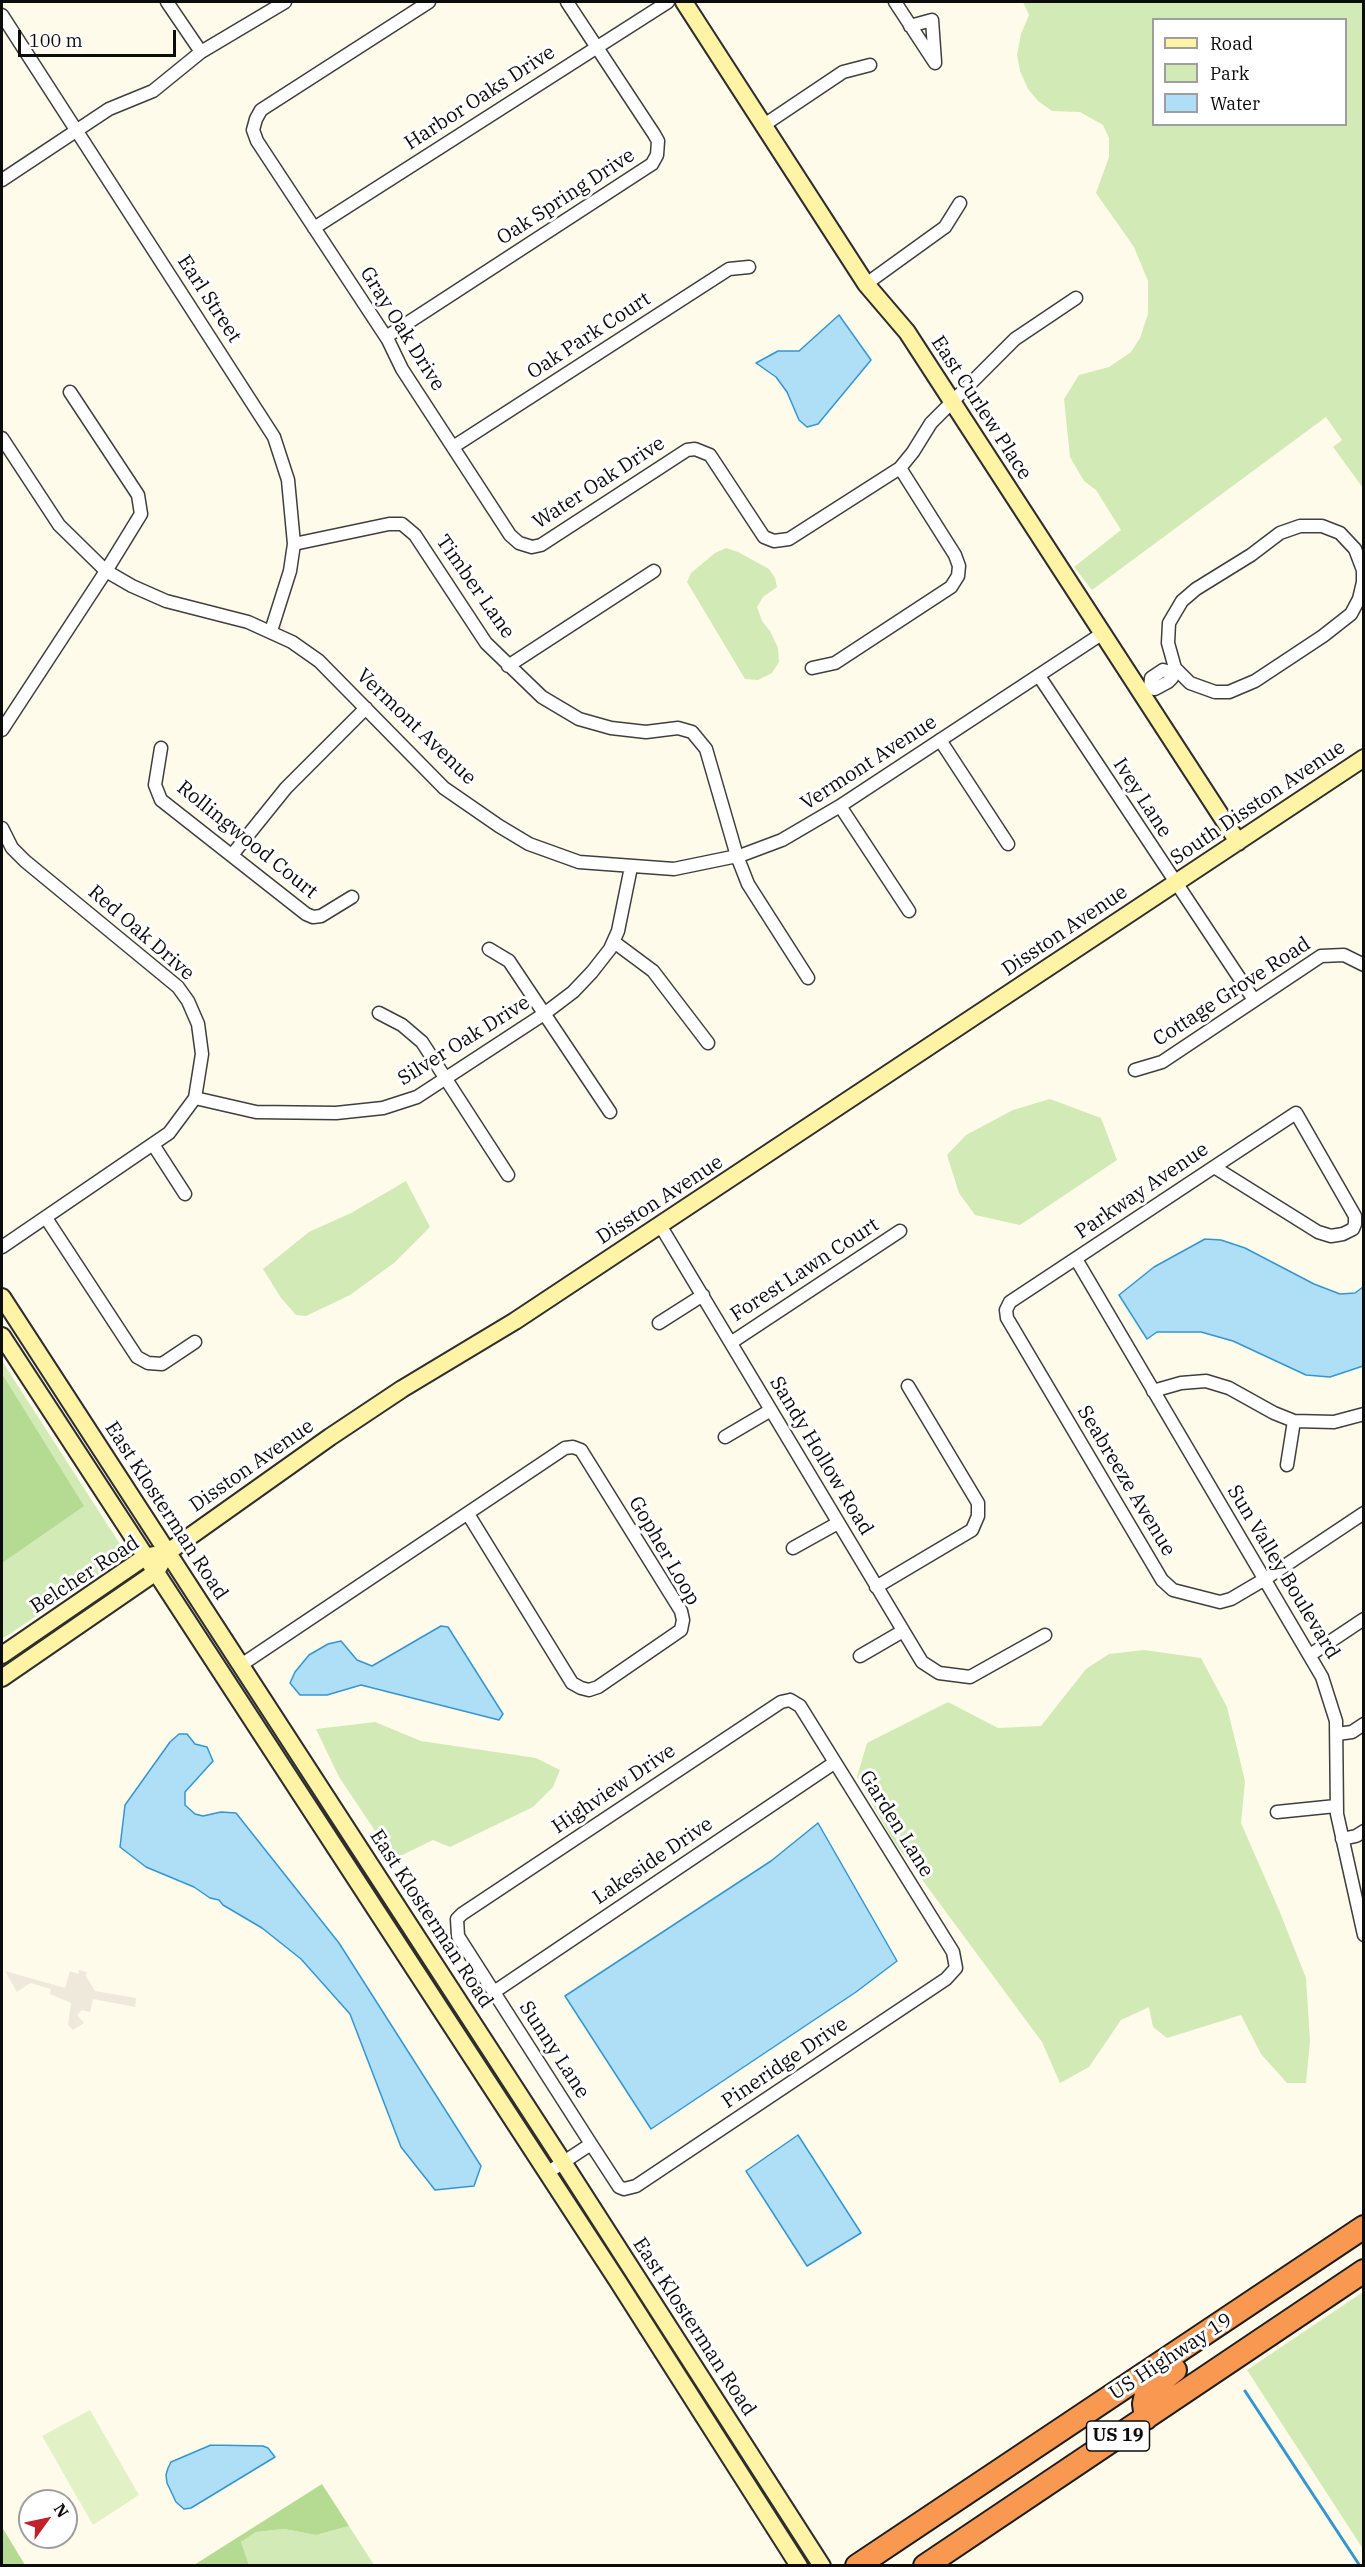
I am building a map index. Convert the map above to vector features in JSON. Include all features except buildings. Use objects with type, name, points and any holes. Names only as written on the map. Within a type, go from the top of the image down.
[{"type":"highway","name":"US Highway 19","points":[[857,2565],[1364,2227]]},
{"type":"highway","name":"US Highway 19","points":[[925,2565],[1364,2271]]},
{"type":"highway","points":[[1146,2418],[1144,2404],[1146,2394],[1192,2358],[1251,2304]]},
{"type":"main road","name":"East Curlew Place","points":[[684,2],[866,284],[907,332],[1103,633],[1146,690],[1238,842]]},
{"type":"main road","name":"South Disston Avenue","points":[[1175,883],[1364,758]]},
{"type":"main road","name":"Disston Avenue","points":[[168,1552],[402,1389],[515,1321],[1175,883]]},
{"type":"main road","name":"East Klosterman Road","points":[[2,1297],[822,2565]]},
{"type":"main road","name":"East Klosterman Road","points":[[2,1335],[799,2565]]},
{"type":"main road","name":"Belcher Road","points":[[2,1655],[145,1557],[168,1552]]},
{"type":"main road","name":"Belcher Road","points":[[2,1678],[156,1572],[168,1552]]},
{"type":"street","points":[[167,2],[201,52]]},
{"type":"street","points":[[2,180],[116,105],[153,91],[201,52],[285,2]]},
{"type":"street","name":"Gray Oak Drive","points":[[429,2],[261,110],[254,125],[257,141],[386,337],[402,369],[510,536],[526,546]]},
{"type":"street","name":"Oak Spring Drive","points":[[386,337],[652,164],[657,155],[657,141],[567,2]]},
{"type":"street","name":"Harbor Oaks Drive","points":[[314,228],[668,2]]},
{"type":"street","points":[[895,2],[910,26]]},
{"type":"street","name":"Earl Street","points":[[2,15],[270,429],[286,472],[294,544],[288,578],[271,631]]},
{"type":"street","points":[[764,125],[843,72],[870,65]]},
{"type":"street","points":[[866,284],[945,227],[960,203]]},
{"type":"street","name":"Oak Park Court","points":[[453,447],[729,269],[749,267]]},
{"type":"street","name":"Water Oak Drive","points":[[526,546],[537,546],[546,542],[687,450],[695,448],[710,454],[760,533],[774,541],[789,539],[900,468],[931,423],[953,404],[1015,339],[1076,298]]},
{"type":"street","points":[[2,730],[4,717],[106,571],[139,517],[140,499],[70,392]]},
{"type":"street","name":"Vermont Avenue","points":[[2,438],[59,525],[106,571],[166,601],[271,631],[315,657],[444,788],[529,844],[579,862],[674,869],[736,856],[788,838],[1103,633]]},
{"type":"street","points":[[812,668],[835,663],[951,586],[958,576],[959,566],[955,555],[900,468]]},
{"type":"street","name":"Timber Lane","points":[[294,544],[389,524],[406,526],[415,535],[482,638],[542,697],[583,721],[625,731],[646,732],[678,728],[692,732],[706,749],[736,856],[751,891],[808,978]]},
{"type":"street","points":[[1146,690],[1155,689],[1172,678],[1173,670],[1168,643],[1169,623],[1182,601],[1196,589],[1251,555],[1280,533],[1300,526],[1322,526],[1333,529],[1355,549],[1361,564],[1363,582],[1359,599],[1351,614],[1323,636],[1255,681],[1229,692],[1215,692],[1190,683],[1173,670]]},
{"type":"street","points":[[508,666],[654,571]]},
{"type":"street","name":"Ivey Lane","points":[[1039,676],[1254,1000]]},
{"type":"street","points":[[232,855],[286,788],[366,708]]},
{"type":"street","points":[[940,740],[1008,844]]},
{"type":"street","name":"Rollingwood Court","points":[[161,748],[155,785],[161,800],[314,917],[329,912],[352,897]]},
{"type":"street","points":[[840,806],[909,911]]},
{"type":"street","name":"Red Oak Drive","points":[[2,828],[12,848],[26,861],[182,992],[196,1017],[202,1041],[202,1062],[195,1098],[176,1127],[154,1146],[2,1246]]},
{"type":"street","name":"Silver Oak Drive","points":[[195,1098],[256,1112],[353,1112],[408,1102],[544,1014],[585,980],[602,961],[614,942],[632,867]]},
{"type":"street","points":[[614,942],[653,971],[708,1043]]},
{"type":"street","points":[[489,949],[508,962],[610,1112]]},
{"type":"street","name":"Cottage Grove Road","points":[[1135,1070],[1162,1062],[1321,956],[1337,954],[1351,957],[1364,965]]},
{"type":"street","points":[[379,1013],[416,1036],[508,1175]]},
{"type":"street","name":"Parkway Avenue","points":[[1010,1302],[1076,1259],[1214,1167],[1296,1113],[1355,1216],[1353,1229],[1331,1236],[1318,1232],[1214,1167]]},
{"type":"street","points":[[154,1146],[185,1194]]},
{"type":"street","points":[[45,1218],[137,1357],[148,1363],[162,1364],[195,1341]]},
{"type":"street","name":"Sandy Hollow Road","points":[[660,1225],[922,1662],[945,1674],[970,1677],[1045,1635]]},
{"type":"street","name":"Forest Lawn Court","points":[[732,1342],[900,1231]]},
{"type":"street","name":"Sun Valley Boulevard","points":[[1076,1259],[1323,1677],[1336,1721],[1336,1806],[1364,1935]]},
{"type":"street","points":[[659,1323],[703,1295]]},
{"type":"street","name":"Seabreeze Avenue","points":[[1010,1302],[1006,1310],[1007,1318],[1162,1580],[1173,1590],[1220,1602],[1230,1599],[1265,1579],[1364,1513]]},
{"type":"street","points":[[1153,1391],[1193,1381],[1221,1384],[1274,1413],[1294,1420],[1334,1422],[1364,1414]]},
{"type":"street","points":[[876,1587],[972,1530],[978,1516],[978,1503],[908,1386]]},
{"type":"street","points":[[725,1437],[771,1410]]},
{"type":"street","points":[[1287,1465],[1294,1420]]},
{"type":"street","name":"Gopher Loop","points":[[241,1665],[565,1448],[573,1447],[581,1450],[681,1611],[683,1620],[681,1630],[598,1688],[589,1690],[581,1688],[572,1683],[468,1514]]},
{"type":"street","points":[[793,1548],[838,1523]]},
{"type":"street","points":[[1310,1655],[1364,1619]]},
{"type":"street","points":[[860,1656],[903,1631]]},
{"type":"street","name":"Highview Drive","points":[[457,1919],[781,1702],[790,1700],[797,1703]]},
{"type":"street","name":"Garden Lane","points":[[797,1703],[952,1952],[956,1968]]},
{"type":"street","points":[[1336,1734],[1352,1732],[1364,1724]]},
{"type":"street","name":"Lakeside Drive","points":[[494,1992],[834,1763]]},
{"type":"street","points":[[1277,1812],[1336,1806]]},
{"type":"street","points":[[1342,1839],[1356,1836],[1364,1831]]},
{"type":"street","name":"Sunny Lane","points":[[457,1919],[458,1936],[619,2187],[626,2190],[633,2188]]},
{"type":"street","name":"Pineridge Drive","points":[[633,2188],[946,1979],[956,1968]]},
{"type":"street","points":[[547,2173],[591,2144]]},
{"type":"green space","points":[[1023,2],[1363,2],[1363,488],[1333,447],[1342,440],[1326,417],[1092,590],[1074,567],[1121,530],[1096,490],[1084,481],[1070,457],[1064,399],[1079,375],[1109,367],[1131,352],[1140,338],[1148,314],[1148,281],[1134,247],[1096,193],[1109,157],[1109,138],[1103,125],[1080,112],[1052,111],[1038,101],[1028,89],[1020,71],[1017,55],[1021,34],[1029,15]]},
{"type":"green space","points":[[726,548],[769,569],[775,578],[777,587],[763,597],[757,607],[762,621],[778,648],[779,662],[772,673],[758,680],[745,679],[687,582],[691,573],[715,553]]},
{"type":"green space","points":[[1050,1099],[1101,1118],[1117,1160],[1020,1225],[975,1215],[959,1193],[947,1155],[966,1135],[1013,1110]]},
{"type":"green space","points":[[406,1181],[430,1227],[394,1263],[350,1295],[306,1316],[296,1315],[281,1298],[263,1269],[309,1232],[351,1213]]},
{"type":"green space","points":[[2,1361],[127,1555],[2,1639]]},
{"type":"green space","points":[[2,1374],[84,1506],[2,1563]]},
{"type":"green space","points":[[1144,1650],[1201,1658],[1227,1707],[1245,1781],[1241,1823],[1306,1978],[1310,2041],[1306,2083],[1287,2083],[1261,2054],[1241,2015],[1167,2038],[1153,2027],[1149,2007],[1121,2020],[1089,2067],[1060,2083],[1042,2042],[892,1839],[857,1777],[867,1743],[948,1702],[998,1728],[1041,1726],[1086,1669],[1109,1654]]},
{"type":"green space","points":[[375,1722],[421,1741],[536,1758],[560,1770],[553,1787],[533,1807],[450,1847],[433,1840],[394,1859],[339,1777],[316,1729]]},
{"type":"green space","points":[[1363,2292],[1363,2549],[1247,2370]]},
{"type":"green space","points":[[90,2410],[139,2495],[93,2525],[78,2499],[78,2489],[72,2489],[42,2436]]},
{"type":"green space","points":[[322,2484],[349,2526],[316,2535],[284,2529],[256,2532],[241,2542],[249,2565],[194,2565]]},
{"type":"green space","points":[[349,2526],[374,2565],[249,2565],[241,2542],[256,2532],[284,2529],[316,2535]]},
{"type":"green space","points":[[2,2527],[25,2565],[2,2565]]},
{"type":"shaded area","points":[[79,1970],[87,1972],[86,1976],[95,1991],[136,1998],[135,2007],[93,1999],[90,2012],[82,2010],[77,2015],[84,2023],[73,2030],[68,2025],[71,2003],[50,1994],[51,1989],[30,1983],[17,1992],[5,1971],[65,1988],[70,1971],[78,1974]]},
{"type":"water","points":[[839,315],[871,360],[818,424],[807,427],[799,420],[787,392],[776,377],[756,363],[778,351],[799,351]]},
{"type":"water","points":[[1205,1239],[1221,1240],[1245,1248],[1314,1284],[1340,1294],[1355,1293],[1363,1287],[1363,1366],[1330,1377],[1306,1375],[1233,1341],[1201,1332],[1157,1332],[1147,1339],[1119,1295],[1154,1267]]},
{"type":"water","points":[[441,1626],[448,1627],[503,1714],[499,1720],[361,1685],[327,1695],[300,1695],[290,1683],[295,1672],[309,1655],[328,1644],[341,1641],[357,1660],[372,1666]]},
{"type":"water","points":[[179,1734],[187,1734],[195,1744],[207,1747],[213,1761],[185,1792],[185,1805],[195,1814],[203,1816],[221,1812],[236,1813],[339,1943],[481,2166],[474,2186],[435,2190],[401,2147],[350,2014],[301,1959],[262,1928],[223,1905],[219,1900],[210,1898],[194,1887],[146,1867],[120,1847],[125,1805],[170,1742]]},
{"type":"water","points":[[818,1823],[897,1961],[856,1992],[651,2129],[565,1996],[771,1861]]},
{"type":"water","points":[[798,2135],[861,2233],[807,2266],[746,2171]]},
{"type":"water","points":[[211,2445],[263,2446],[268,2448],[275,2457],[191,2508],[184,2509],[176,2502],[167,2483],[168,2468],[171,2462]]},
{"type":"waterway","points":[[1245,2391],[1360,2566]]}]
